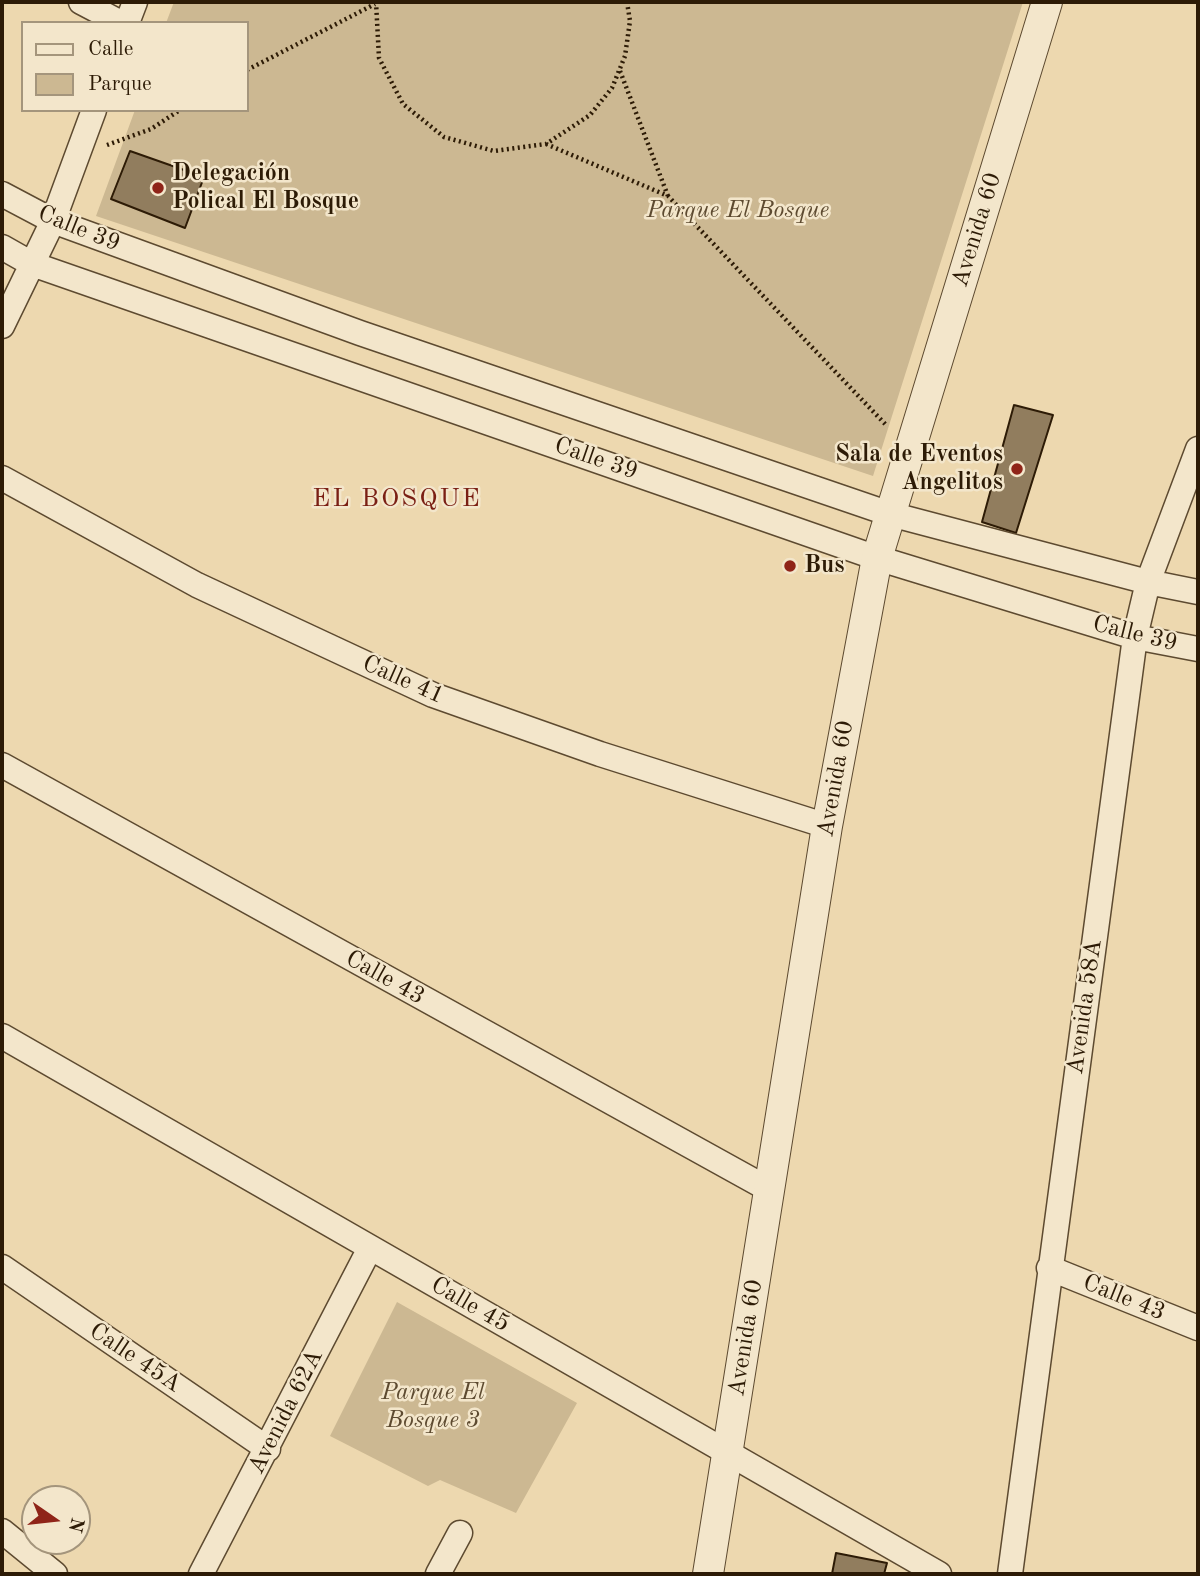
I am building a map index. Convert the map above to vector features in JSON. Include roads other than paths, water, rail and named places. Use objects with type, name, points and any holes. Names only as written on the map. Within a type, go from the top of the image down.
[{"type":"street","points":[[81,2],[117,21]]},
{"type":"street","points":[[128,21],[135,2]]},
{"type":"street","name":"Avenida 60","points":[[708,1574],[827,826],[877,558],[1048,2]]},
{"type":"street","points":[[2,326],[53,221],[93,112]]},
{"type":"street","name":"Calle 39","points":[[2,194],[53,221],[360,333],[890,514],[1148,582],[1198,592]]},
{"type":"street","name":"Calle 39","points":[[2,247],[32,264],[877,558],[1135,637],[1198,649]]},
{"type":"street","name":"Avenida 58A","points":[[1010,1574],[1135,637],[1148,582],[1198,449]]},
{"type":"street","name":"Calle 41","points":[[2,478],[197,585],[433,695],[600,754],[827,826]]},
{"type":"street","name":"Calle 43","points":[[2,765],[770,1190]]},
{"type":"street","name":"Calle 45","points":[[2,1036],[939,1574]]},
{"type":"street","name":"Avenida 62A","points":[[201,1574],[370,1248]]},
{"type":"street","name":"Calle 45A","points":[[2,1267],[268,1449]]},
{"type":"street","name":"Calle 43","points":[[1049,1268],[1198,1328]]},
{"type":"street","points":[[2,1531],[55,1574]]},
{"type":"street","points":[[438,1574],[460,1533]]},
{"type":"place","name":"Delegación Polical El Bosque","points":[[158,188]]},
{"type":"place","name":"Sala de Eventos Angelitos","points":[[1017,469]]},
{"type":"place","name":"Bus","points":[[790,566]]},
{"type":"district","name":"EL BOSQUE","points":[[397,499]]},
{"type":"park label","name":"Parque El Bosque","points":[[738,211]]},
{"type":"park label","name":"Parque El Bosque 3","points":[[433,1407]]}]
